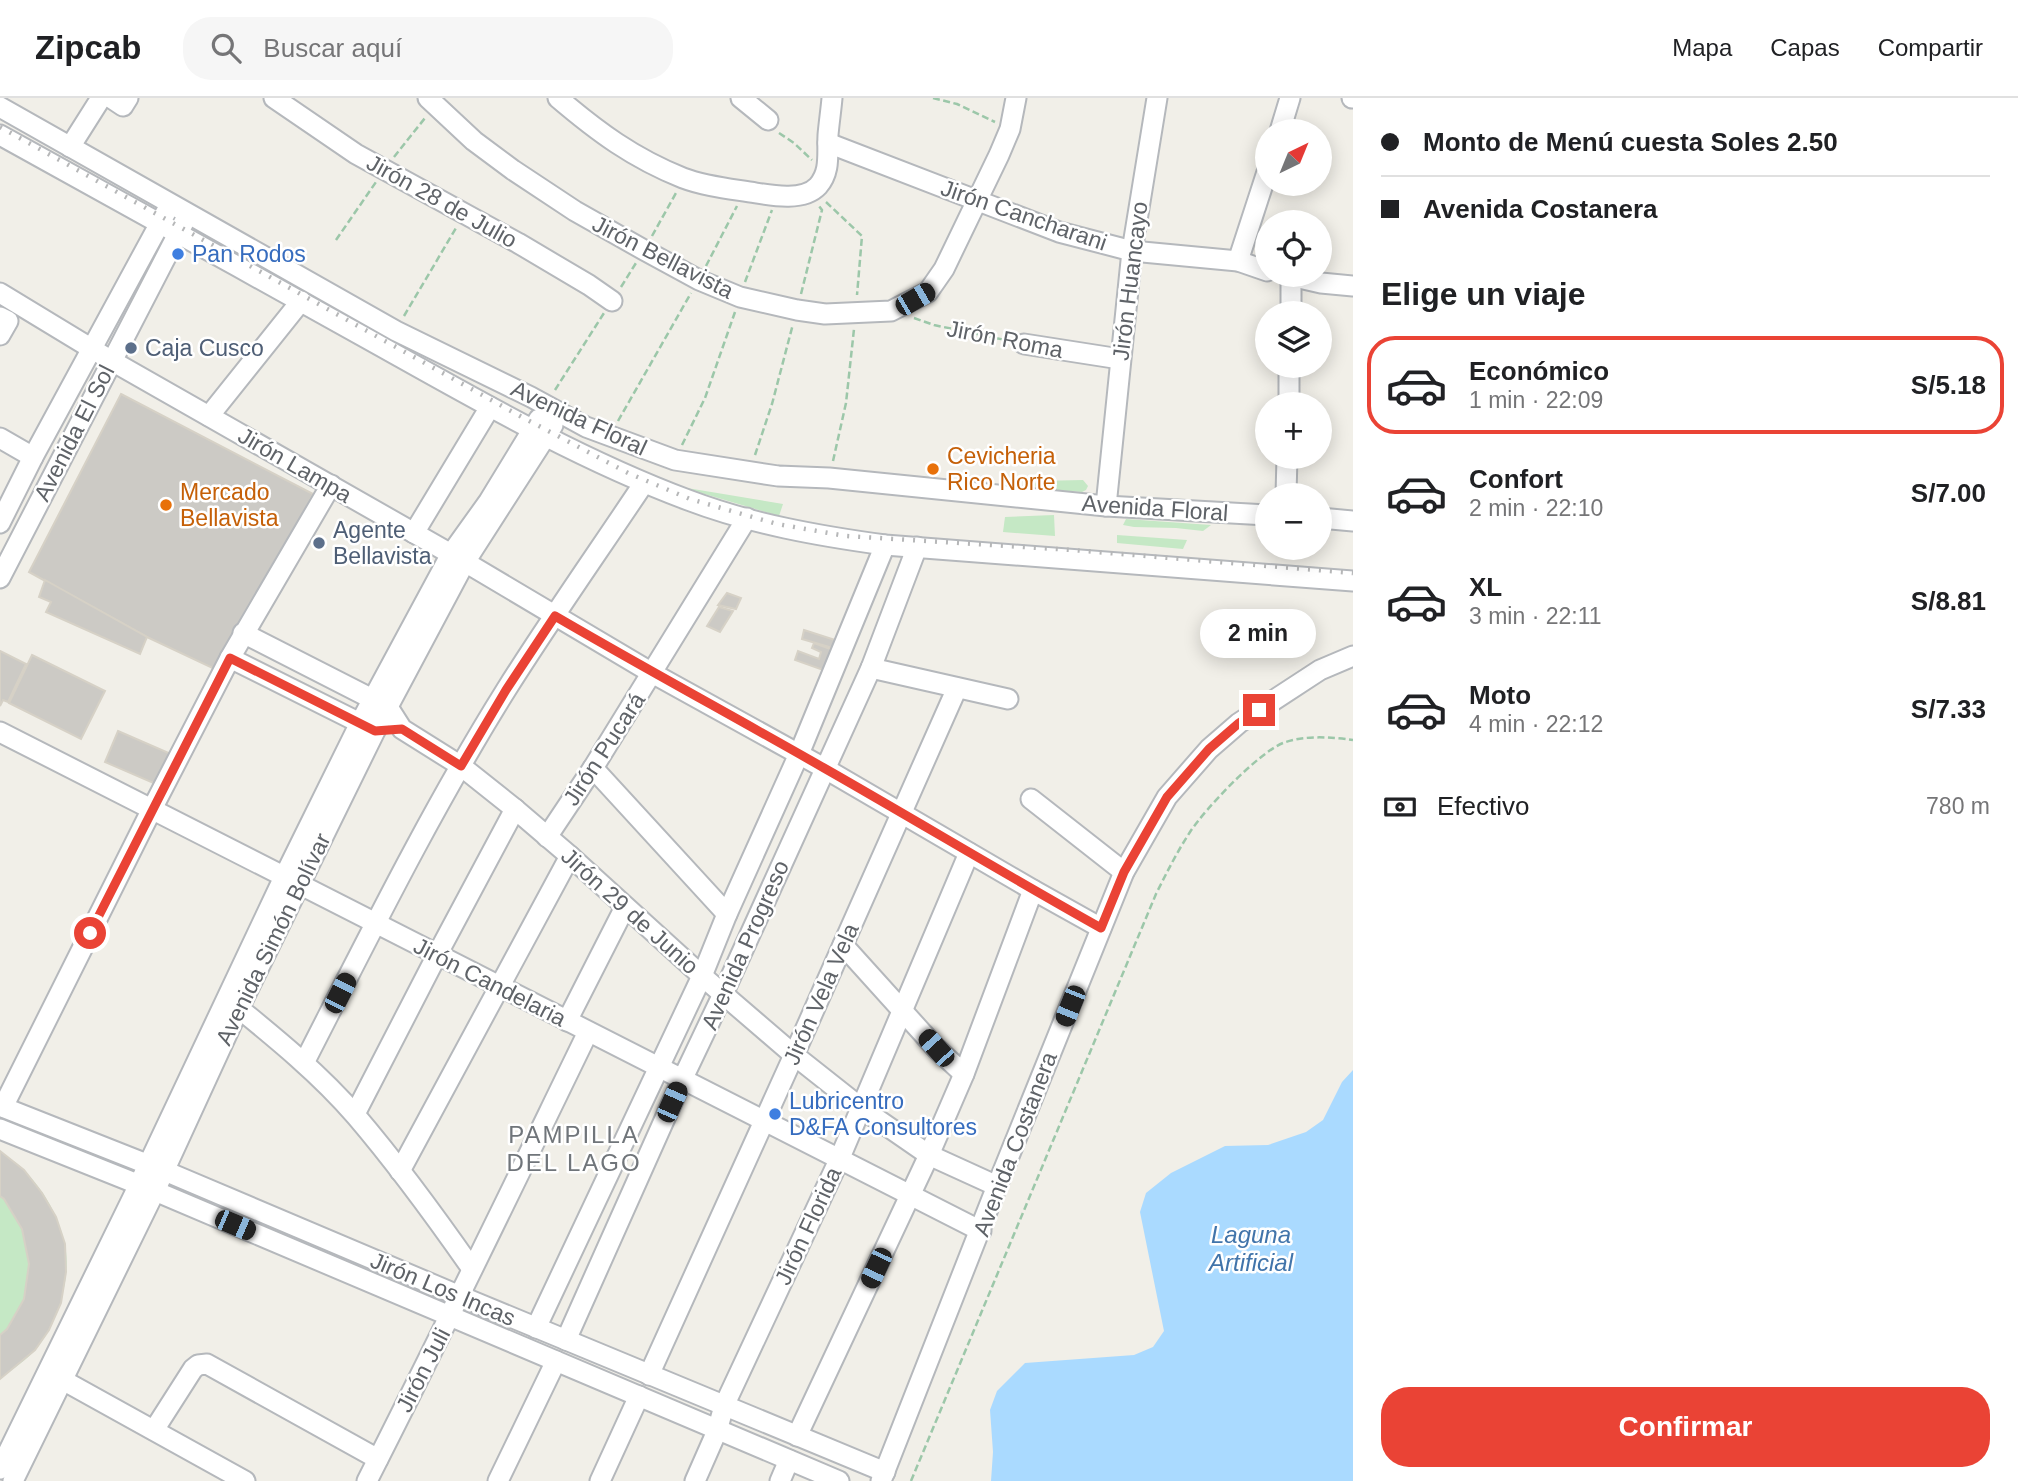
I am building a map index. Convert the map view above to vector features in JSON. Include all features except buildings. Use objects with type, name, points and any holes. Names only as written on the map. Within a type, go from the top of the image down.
[{"type":"street","points":[[71,147],[102,98]]},
{"type":"street","points":[[111,98],[123,106],[128,98]]},
{"type":"street","name":"Jirón 28 de Julio","points":[[274,98],[356,154],[555,264],[612,301]]},
{"type":"street","name":"Jirón Bellavista","points":[[428,98],[474,141],[513,170],[575,211],[699,280],[740,297],[825,314],[891,311],[928,292],[944,269],[1010,129],[1016,98]]},
{"type":"street","points":[[558,98],[600,133],[642,159],[685,178],[723,189],[777,197],[808,193],[824,178],[828,163],[832,98]]},
{"type":"street","points":[[741,98],[768,120]]},
{"type":"street","name":"Jirón Huancayo","points":[[1106,506],[1132,251],[1157,98]]},
{"type":"street","points":[[1284,119],[1290,98]]},
{"type":"street","name":"Avenida Floral","points":[[0,107],[396,331],[586,427],[675,460],[789,477],[829,478],[1106,506],[1255,514]]},
{"type":"street","name":"Avenida Floral","points":[[0,135],[490,407],[644,483],[691,502],[826,537],[885,545],[1353,581]]},
{"type":"street","name":"Jirón Cancharani","points":[[828,143],[1059,232],[1132,251],[1238,261],[1255,267]]},
{"type":"street","points":[[1238,261],[1259,196]]},
{"type":"street","name":"Avenida El Sol","points":[[0,523],[170,204]]},
{"type":"street","name":"Avenida El Sol","points":[[3,567],[188,215]]},
{"type":"street","points":[[1332,284],[1353,286]]},
{"type":"street","name":"Jirón Lampa","points":[[0,293],[111,361],[1101,928]]},
{"type":"street","points":[[209,416],[301,301]]},
{"type":"street","points":[[0,317],[8,321],[0,335]]},
{"type":"street","name":"Jirón Roma","points":[[1024,344],[1120,359]]},
{"type":"street","points":[[414,533],[490,407]]},
{"type":"street","name":"Avenida Simón Bolívar","points":[[0,1469],[55,1375],[367,727],[489,501],[540,432],[553,408]]},
{"type":"street","points":[[0,438],[33,457]]},
{"type":"street","points":[[304,1063],[461,766],[506,690],[644,483]]},
{"type":"street","points":[[2,1107],[243,633],[331,485]]},
{"type":"street","name":"Jirón Pucará","points":[[547,837],[593,768],[747,518]]},
{"type":"street","points":[[1332,520],[1353,521]]},
{"type":"street","name":"Avenida Progreso","points":[[536,1328],[702,976],[799,754],[885,545]]},
{"type":"street","name":"Avenida Progreso","points":[[566,1340],[871,668],[917,547]]},
{"type":"street","points":[[243,633],[380,703]]},
{"type":"street","name":"Avenida Costanera","points":[[883,1476],[1124,872],[1167,797],[1209,749],[1239,723],[1320,670],[1353,656]]},
{"type":"street","points":[[230,658],[367,727],[402,729]]},
{"type":"street","points":[[871,668],[1008,699]]},
{"type":"street","name":"Jirón Vela Vela","points":[[649,1375],[957,688]]},
{"type":"street","name":"Jirón 29 de Junio","points":[[380,703],[402,729],[461,766],[515,809],[702,976],[861,1108],[929,1155],[997,1186]]},
{"type":"street","name":"Jirón Candelaria","points":[[0,732],[981,1231]]},
{"type":"street","points":[[593,768],[727,914]]},
{"type":"street","points":[[1031,799],[1124,872]]},
{"type":"street","points":[[355,1114],[515,809]]},
{"type":"street","name":"Jirón Florida","points":[[695,1481],[717,1430],[724,1406],[839,1160],[969,853]]},
{"type":"street","points":[[400,1171],[570,856]]},
{"type":"street","points":[[797,1436],[929,1155],[964,1074],[1033,890]]},
{"type":"street","points":[[567,1021],[625,907]]},
{"type":"street","points":[[843,944],[936,1048],[964,1074]]},
{"type":"street","points":[[233,1003],[304,1063],[355,1114],[435,1216],[471,1269]]},
{"type":"street","name":"Jirón Juli","points":[[367,1481],[588,1032]]},
{"type":"street","name":"Jirón Los Incas","points":[[2,1107],[156,1168],[797,1436],[883,1476]]},
{"type":"street","name":"Jirón Los Incas","points":[[0,1129],[147,1188],[839,1481]]},
{"type":"street","points":[[498,1481],[556,1361]]},
{"type":"street","points":[[154,1430],[193,1369],[207,1364],[378,1459]]},
{"type":"street","points":[[55,1375],[245,1481]]},
{"type":"street","name":"Avenida Simón Bolívar","points":[[13,1481],[55,1375]]},
{"type":"street","points":[[600,1481],[639,1396]]},
{"type":"street","points":[[780,1481],[789,1460]]},
{"type":"path","points":[[933,98],[957,104],[1010,129]]},
{"type":"path","points":[[957,104],[959,98]]},
{"type":"path","points":[[768,120],[781,135],[817,164],[824,178]]},
{"type":"path","points":[[610,436],[699,280],[745,191]]},
{"type":"path","points":[[749,473],[772,404],[822,210],[808,193]]},
{"type":"path","points":[[675,460],[705,398],[777,197]]},
{"type":"path","points":[[396,331],[464,213]]},
{"type":"path","name":"Jirón Roma","points":[[891,311],[933,324],[1024,344]]},
{"type":"path","points":[[911,1481],[1151,906],[1174,857],[1200,820],[1239,776],[1271,748],[1299,739],[1353,740]]},
{"type":"green space","points":[[1083,480],[1088,486],[1082,492],[1037,489],[1034,485],[1037,481]]},
{"type":"green space","points":[[681,487],[783,504],[779,516]]},
{"type":"green space","points":[[1054,515],[1055,536],[1003,532],[1005,517]]},
{"type":"green space","points":[[1126,519],[1211,525],[1203,531],[1134,527],[1123,525]]},
{"type":"green space","points":[[1117,535],[1187,540],[1183,549],[1117,543]]},
{"type":"green space","points":[[0,1151],[25,1171],[49,1204],[64,1241],[67,1268],[62,1297],[45,1337],[29,1356],[0,1379]]},
{"type":"water","name":"Laguna Artificial","points":[[1353,1070],[1353,1481],[991,1481],[993,1452],[990,1410],[997,1391],[1025,1363],[1134,1355],[1153,1347],[1164,1331],[1140,1212],[1146,1193],[1171,1173],[1225,1146],[1268,1145],[1306,1132],[1323,1120],[1342,1082]]},
{"type":"railway","points":[[0,127],[520,416],[628,473],[690,499],[777,524],[846,536],[1072,550],[1353,573]]},
{"type":"place","name":"Pan Rodos","points":[[178,254]]},
{"type":"place","name":"Caja Cusco","points":[[131,348]]},
{"type":"place","name":"Cevicheria Rico Norte","points":[[933,469]]},
{"type":"place","name":"Mercado Bellavista","points":[[166,505]]},
{"type":"place","name":"Agente Bellavista","points":[[319,543]]},
{"type":"place","name":"Lubricentro D&FA Consultores","points":[[775,1114]]},
{"type":"district","name":"PAMPILLA DEL LAGO","points":[[574,1148]]},
{"type":"route","points":[[90,933],[230,658],[375,731],[402,729],[461,766],[506,690],[555,616],[1101,928],[1124,872],[1167,797],[1209,749],[1259,710]]}]
